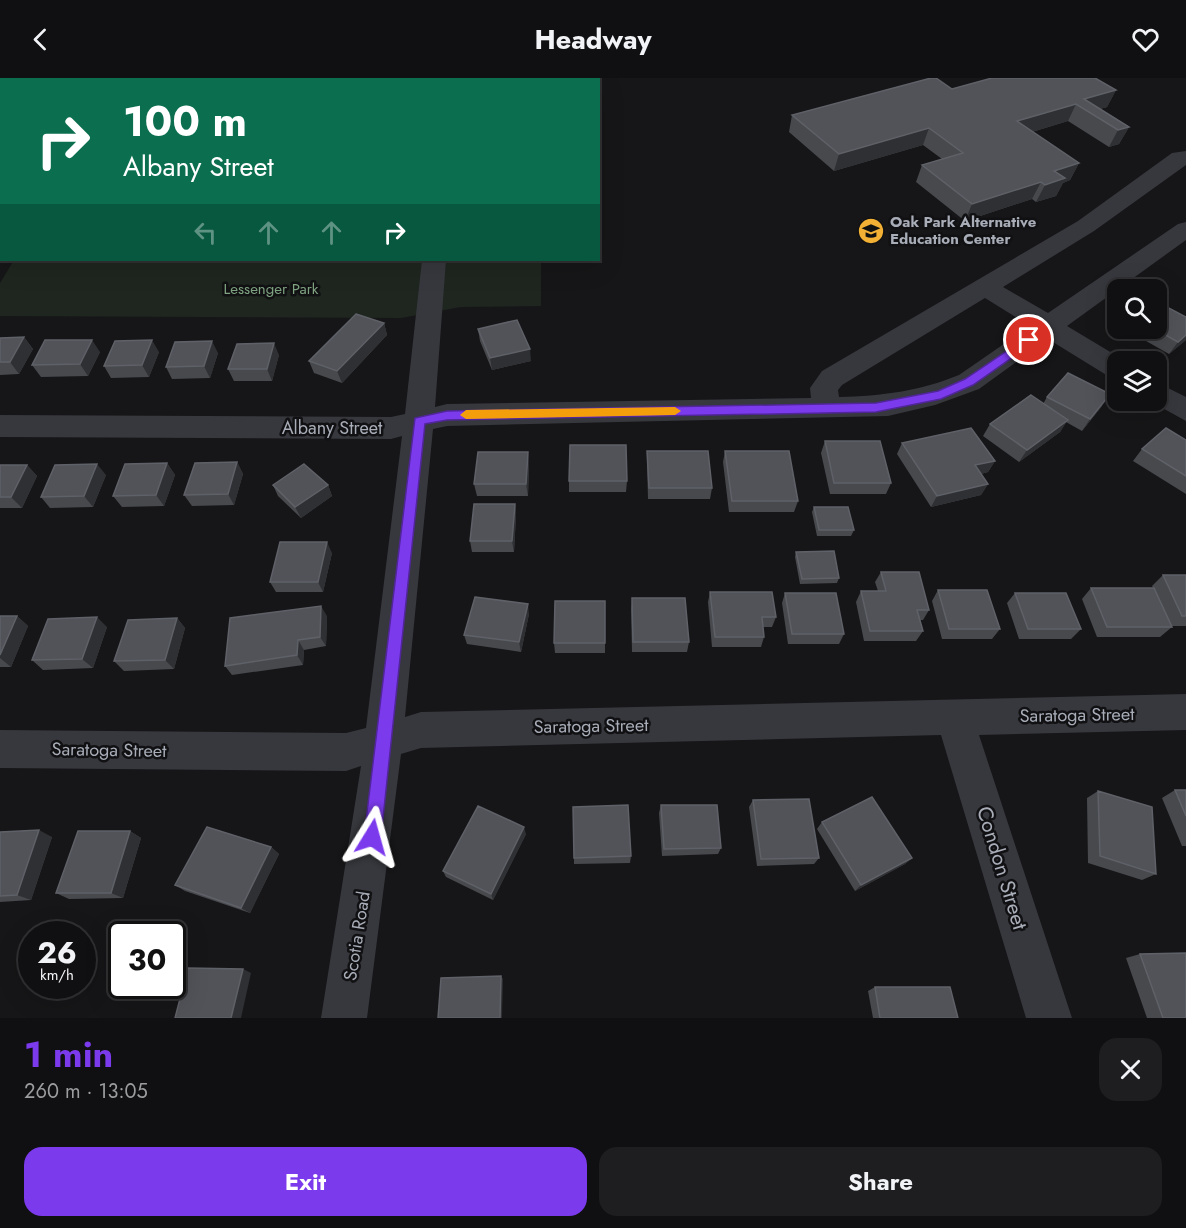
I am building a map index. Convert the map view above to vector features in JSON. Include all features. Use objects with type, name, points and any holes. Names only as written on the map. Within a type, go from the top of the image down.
[{"type":"street","points":[[826,408],[824,388],[832,378],[984,286],[1001,279],[1086,226],[1180,158],[1186,158]]},
{"type":"street","name":"Albany Street","points":[[0,426],[391,428],[447,415],[876,407],[941,395],[969,382],[1185,232]]},
{"type":"street","name":"Scotia Road","points":[[344,1018],[375,817],[419,421],[434,261]]},
{"type":"street","points":[[984,286],[1107,362]]},
{"type":"street","points":[[1167,399],[1186,410]]},
{"type":"street","name":"Saratoga Street","points":[[0,749],[346,752],[421,730],[1186,712]]},
{"type":"street","name":"Condon Street","points":[[955,718],[1049,1018]]},
{"type":"green space","name":"Lessenger Park","points":[[13,261],[541,261],[541,306],[461,307],[401,318],[0,316],[0,283]]},
{"type":"building","points":[[936,78],[952,89],[992,78],[1095,78],[1116,90],[1084,99],[1129,127],[1118,130],[1076,104],[1017,121],[1079,163],[1054,171],[1065,178],[1045,185],[1041,182],[972,204],[922,165],[963,153],[929,128],[839,154],[792,115]]},
{"type":"building","points":[[1167,307],[1186,317],[1186,335],[1178,342],[1167,336]]},
{"type":"building","points":[[356,314],[384,323],[337,371],[309,361]]},
{"type":"building","points":[[517,320],[530,349],[490,358],[478,329]]},
{"type":"building","points":[[24,337],[10,362],[0,362],[0,338]]},
{"type":"building","points":[[45,340],[92,340],[80,364],[32,365]]},
{"type":"building","points":[[152,340],[142,365],[104,366],[115,341]]},
{"type":"building","points":[[212,341],[204,366],[166,367],[175,342]]},
{"type":"building","points":[[274,343],[267,369],[228,369],[237,344]]},
{"type":"building","points":[[1068,373],[1107,392],[1107,398],[1090,419],[1047,397]]},
{"type":"building","points":[[1031,395],[1068,420],[1027,450],[990,424]]},
{"type":"building","points":[[971,428],[995,461],[975,465],[988,484],[937,496],[902,443]]},
{"type":"building","points":[[1166,428],[1186,440],[1186,476],[1142,449]]},
{"type":"building","points":[[825,441],[880,441],[891,483],[834,483]]},
{"type":"building","points":[[570,445],[626,445],[627,481],[569,481]]},
{"type":"building","points":[[647,451],[708,451],[712,488],[649,488]]},
{"type":"building","points":[[725,451],[789,451],[798,501],[732,501]]},
{"type":"building","points":[[478,452],[528,452],[526,484],[474,484]]},
{"type":"building","points":[[237,462],[228,494],[184,495],[195,463]]},
{"type":"building","points":[[167,463],[156,495],[113,496],[125,464]]},
{"type":"building","points":[[97,464],[84,496],[41,497],[55,465]]},
{"type":"building","points":[[304,464],[328,485],[295,507],[273,485]]},
{"type":"building","points":[[0,465],[27,465],[11,497],[0,497]]},
{"type":"building","points":[[474,504],[515,504],[512,541],[470,541]]},
{"type":"building","points":[[814,507],[848,507],[854,530],[819,530]]},
{"type":"building","points":[[280,542],[327,542],[318,582],[270,582]]},
{"type":"building","points":[[834,551],[839,578],[802,579],[796,552]]},
{"type":"building","points":[[881,572],[919,572],[929,610],[917,610],[923,631],[870,631],[861,591],[886,591]]},
{"type":"building","points":[[1163,575],[1186,575],[1186,616],[1182,616]]},
{"type":"building","points":[[1091,588],[1154,588],[1172,627],[1107,627]]},
{"type":"building","points":[[938,590],[987,590],[1000,629],[949,629]]},
{"type":"building","points":[[710,592],[772,592],[776,617],[762,617],[764,637],[715,637]]},
{"type":"building","points":[[785,593],[836,593],[844,634],[792,634]]},
{"type":"building","points":[[1015,593],[1066,593],[1081,629],[1028,629]]},
{"type":"building","points":[[475,597],[528,604],[519,642],[464,635]]},
{"type":"building","points":[[632,598],[685,598],[689,642],[633,642]]},
{"type":"building","points":[[555,601],[605,601],[605,643],[554,643]]},
{"type":"building","points":[[321,606],[320,637],[298,640],[297,655],[225,666],[230,618]]},
{"type":"building","points":[[0,616],[17,616],[0,655]]},
{"type":"building","points":[[97,617],[82,659],[32,660],[48,619]]},
{"type":"building","points":[[177,618],[165,660],[114,661],[128,620]]},
{"type":"building","points":[[1175,790],[1186,790],[1186,816]]},
{"type":"building","points":[[1098,791],[1152,807],[1156,874],[1100,856]]},
{"type":"building","points":[[872,797],[912,858],[861,885],[822,822]]},
{"type":"building","points":[[809,799],[819,858],[761,859],[753,800]]},
{"type":"building","points":[[628,805],[631,856],[574,858],[573,807]]},
{"type":"building","points":[[661,805],[717,805],[721,848],[664,849]]},
{"type":"building","points":[[478,806],[524,827],[491,894],[443,871]]},
{"type":"building","points":[[207,827],[271,847],[241,908],[175,885]]},
{"type":"building","points":[[39,830],[17,895],[0,896],[0,832]]},
{"type":"building","points":[[78,831],[130,831],[111,893],[56,893]]},
{"type":"building","points":[[1186,953],[1186,1018],[1163,1018],[1140,954]]},
{"type":"building","points":[[188,968],[243,969],[231,1018],[175,1018],[180,999],[186,999]]},
{"type":"building","points":[[501,976],[500,1018],[438,1018],[441,978]]},
{"type":"building","points":[[875,987],[950,987],[958,1018],[880,1018]]},
{"type":"slow traffic","points":[[466,415],[675,411]]},
{"type":"place","name":"Oak Park Alternative Education Center","points":[[871,231]]},
{"type":"route","points":[[372,837],[419,421],[447,415],[876,407],[941,395],[969,382],[1029,340]]}]
